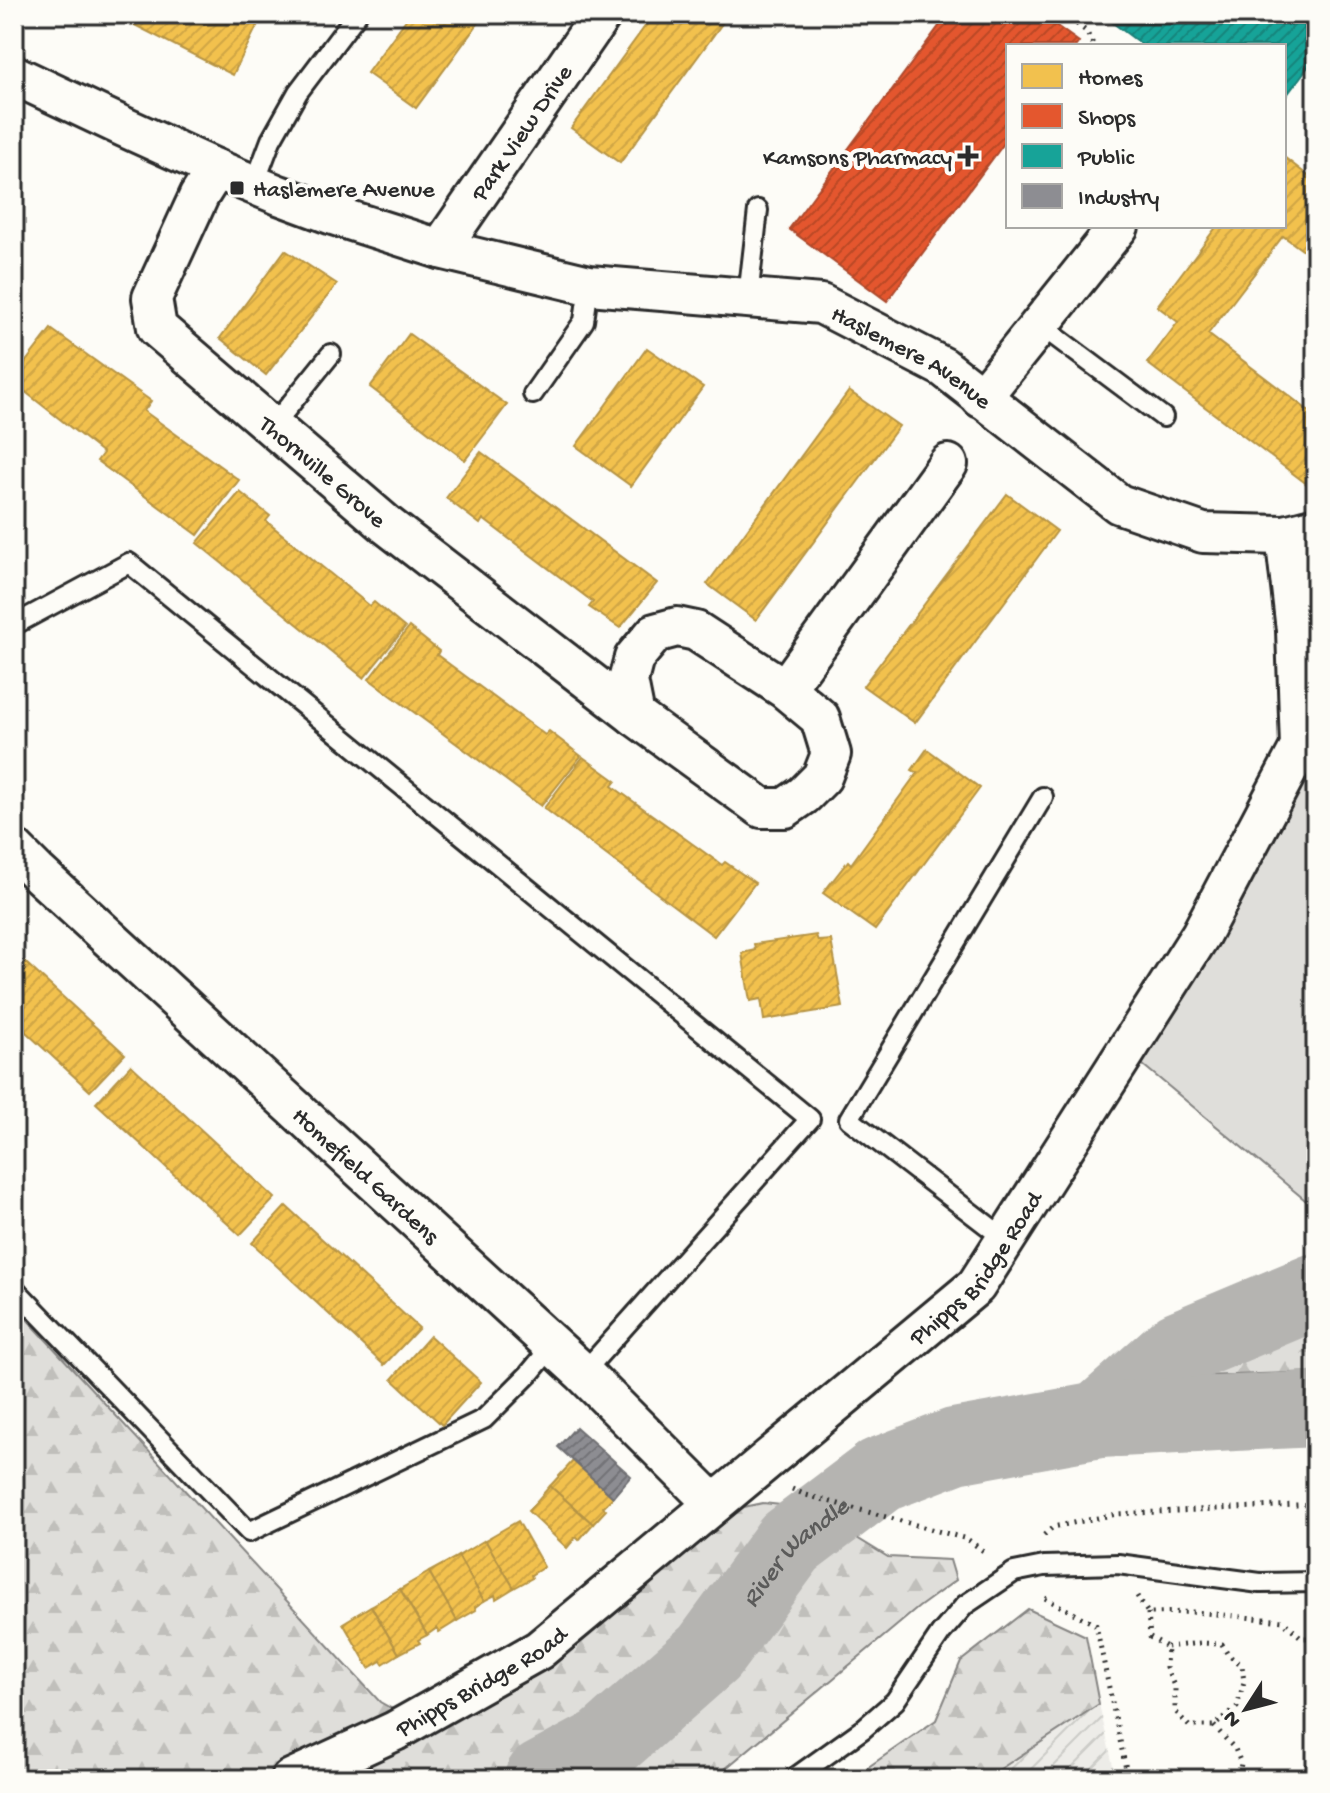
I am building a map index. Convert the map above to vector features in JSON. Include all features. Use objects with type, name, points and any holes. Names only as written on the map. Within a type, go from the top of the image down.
[{"type":"street","name":"Park View Drive","points":[[440,249],[602,14]]},
{"type":"street","name":"Haslemere Avenue","points":[[14,75],[254,185],[333,215],[440,249],[589,285],[821,304],[943,367],[1119,504],[1203,533],[1300,531]]},
{"type":"street","name":"Thornville Grove","points":[[216,169],[199,196],[152,298],[157,328],[388,526],[635,716],[762,808],[785,808],[804,795],[822,777],[831,754],[820,718],[785,689],[696,631],[677,627],[655,633],[634,658],[628,681],[635,716]]},
{"type":"street","points":[[981,398],[1117,228]]},
{"type":"street","points":[[785,689],[948,464]]},
{"type":"street","name":"Phipps Bridge Road","points":[[291,1779],[395,1731],[539,1650],[976,1286],[1201,934],[1300,747],[1296,630],[1300,531]]},
{"type":"street","name":"Homefield Gardens","points":[[14,849],[583,1373],[714,1504]]},
{"type":"lane","points":[[254,185],[271,140],[298,92],[357,14]]},
{"type":"lane","points":[[748,297],[758,210]]},
{"type":"lane","points":[[533,394],[584,321],[589,285]]},
{"type":"lane","points":[[1040,325],[1163,417]]},
{"type":"lane","points":[[272,427],[331,354]]},
{"type":"lane","points":[[14,625],[129,563],[810,1119],[583,1373]]},
{"type":"lane","points":[[1005,1239],[849,1119],[1043,797]]},
{"type":"lane","points":[[14,1288],[249,1532],[484,1419],[553,1345]]},
{"type":"lane","points":[[793,1779],[863,1729],[895,1701],[941,1633],[965,1605],[1014,1572],[1044,1566],[1118,1564],[1260,1583],[1316,1582]]},
{"type":"path","points":[[1064,14],[1086,31],[1093,44]]},
{"type":"path","points":[[806,1495],[967,1539],[1045,1598],[1096,1625],[1128,1779]]},
{"type":"path","points":[[1014,1572],[1027,1549],[1053,1527],[1117,1514],[1316,1504]]},
{"type":"path","points":[[1118,1564],[1148,1613],[1150,1637],[1167,1647],[1222,1644],[1228,1655],[1242,1665],[1244,1682],[1237,1707],[1214,1726],[1189,1726],[1175,1711],[1175,1688],[1166,1668],[1167,1647]]},
{"type":"path","points":[[1148,1613],[1195,1612],[1283,1621],[1302,1638],[1316,1638]]},
{"type":"path","points":[[1214,1726],[1235,1749],[1241,1763],[1240,1779]]},
{"type":"path","points":[[1297,1779],[1316,1758]]},
{"type":"shaded area","points":[[1099,1704],[1116,1779],[985,1779]]},
{"type":"green space","points":[[1316,732],[1316,1016],[1313,1017],[1316,1032],[1316,1209],[1137,1060]]},
{"type":"green space","points":[[14,1305],[380,1702],[421,1725],[588,1631],[744,1507],[763,1503],[808,1508],[888,1557],[950,1560],[956,1580],[919,1607],[713,1779],[14,1779]]},
{"type":"green space","points":[[1316,1328],[1316,1372],[1202,1376]]},
{"type":"green space","points":[[1028,1609],[1086,1636],[1099,1704],[985,1779],[851,1779],[936,1720],[961,1661]]},
{"type":"building: Homes","points":[[113,14],[208,14],[227,24],[232,14],[249,14],[260,20],[233,75]]},
{"type":"building: Homes","points":[[410,14],[485,14],[416,108],[367,73]]},
{"type":"building: Homes","points":[[654,14],[729,14],[620,163],[571,128]]},
{"type":"building: Homes","points":[[1286,159],[1316,182],[1316,260],[1283,236],[1208,334],[1313,414],[1316,410],[1316,491],[1147,363],[1178,322],[1157,306],[1216,228],[1286,228]]},
{"type":"building: Homes","points":[[285,250],[337,284],[266,375],[220,338]]},
{"type":"building: Homes","points":[[51,329],[151,401],[144,411],[239,480],[198,535],[97,461],[103,453],[14,383],[14,377]]},
{"type":"building: Homes","points":[[409,334],[507,405],[465,460],[370,387]]},
{"type":"building: Homes","points":[[647,348],[703,387],[631,486],[576,446]]},
{"type":"building: Homes","points":[[849,391],[899,426],[756,620],[707,584]]},
{"type":"building: Homes","points":[[481,452],[657,583],[620,628],[589,607],[593,602],[483,519],[480,524],[446,498]]},
{"type":"building: Homes","points":[[240,492],[270,516],[266,521],[370,606],[374,602],[405,628],[364,678],[197,543]]},
{"type":"building: Homes","points":[[1007,494],[1057,531],[915,723],[863,686]]},
{"type":"building: Homes","points":[[409,627],[439,651],[437,655],[545,735],[549,731],[581,756],[541,806],[369,679]]},
{"type":"building: Homes","points":[[927,749],[980,788],[875,930],[823,893],[848,861],[851,864],[917,773],[912,770]]},
{"type":"building: Homes","points":[[583,757],[616,781],[612,786],[722,865],[725,862],[755,883],[714,936],[544,808]]},
{"type":"building: Homes","points":[[816,935],[818,941],[831,940],[843,1007],[764,1020],[761,999],[750,1001],[742,953],[755,950],[754,944]]},
{"type":"building: Homes","points":[[14,952],[125,1054],[90,1091],[14,1021]]},
{"type":"building: Homes","points":[[131,1065],[275,1198],[240,1235],[96,1103]]},
{"type":"building: Homes","points":[[286,1206],[419,1328],[384,1365],[252,1243]]},
{"type":"building: Homes","points":[[430,1336],[481,1382],[442,1425],[392,1379]]},
{"type":"building: Homes","points":[[573,1461],[613,1497],[593,1524],[550,1486]]},
{"type":"building: Homes","points":[[550,1486],[593,1524],[567,1548],[528,1511]]},
{"type":"building: Homes","points":[[518,1521],[544,1567],[514,1588],[485,1540]]},
{"type":"building: Homes","points":[[485,1540],[514,1588],[496,1599],[495,1595],[484,1601],[458,1556]]},
{"type":"building: Homes","points":[[458,1556],[484,1601],[475,1607],[476,1610],[457,1621],[429,1572]]},
{"type":"building: Homes","points":[[429,1572],[457,1621],[427,1635],[400,1589]]},
{"type":"building: Homes","points":[[400,1589],[427,1635],[418,1640],[420,1643],[399,1654],[371,1606]]},
{"type":"building: Homes","points":[[371,1606],[399,1654],[369,1668],[343,1623]]},
{"type":"building: Shops","points":[[948,14],[1040,14],[1079,42],[1006,44],[1006,141],[887,301],[789,229]]},
{"type":"building: Public","points":[[1101,14],[1316,14],[1316,56],[1286,96],[1286,44],[1141,44]]},
{"type":"building: Industry","points":[[576,1427],[631,1476],[613,1497],[558,1447]]},
{"type":"waterway","name":"River Wandle","points":[[1099,1420],[1180,1348],[1316,1291]]},
{"type":"waterway","name":"River Wandle","points":[[542,1779],[605,1745],[709,1653],[790,1543],[880,1475],[955,1446],[1099,1420],[1316,1409]]},
{"type":"place","name":"Kamsons Pharmacy","points":[[968,156]]},
{"type":"place","name":"Haslemere Avenue","points":[[237,188]]}]
